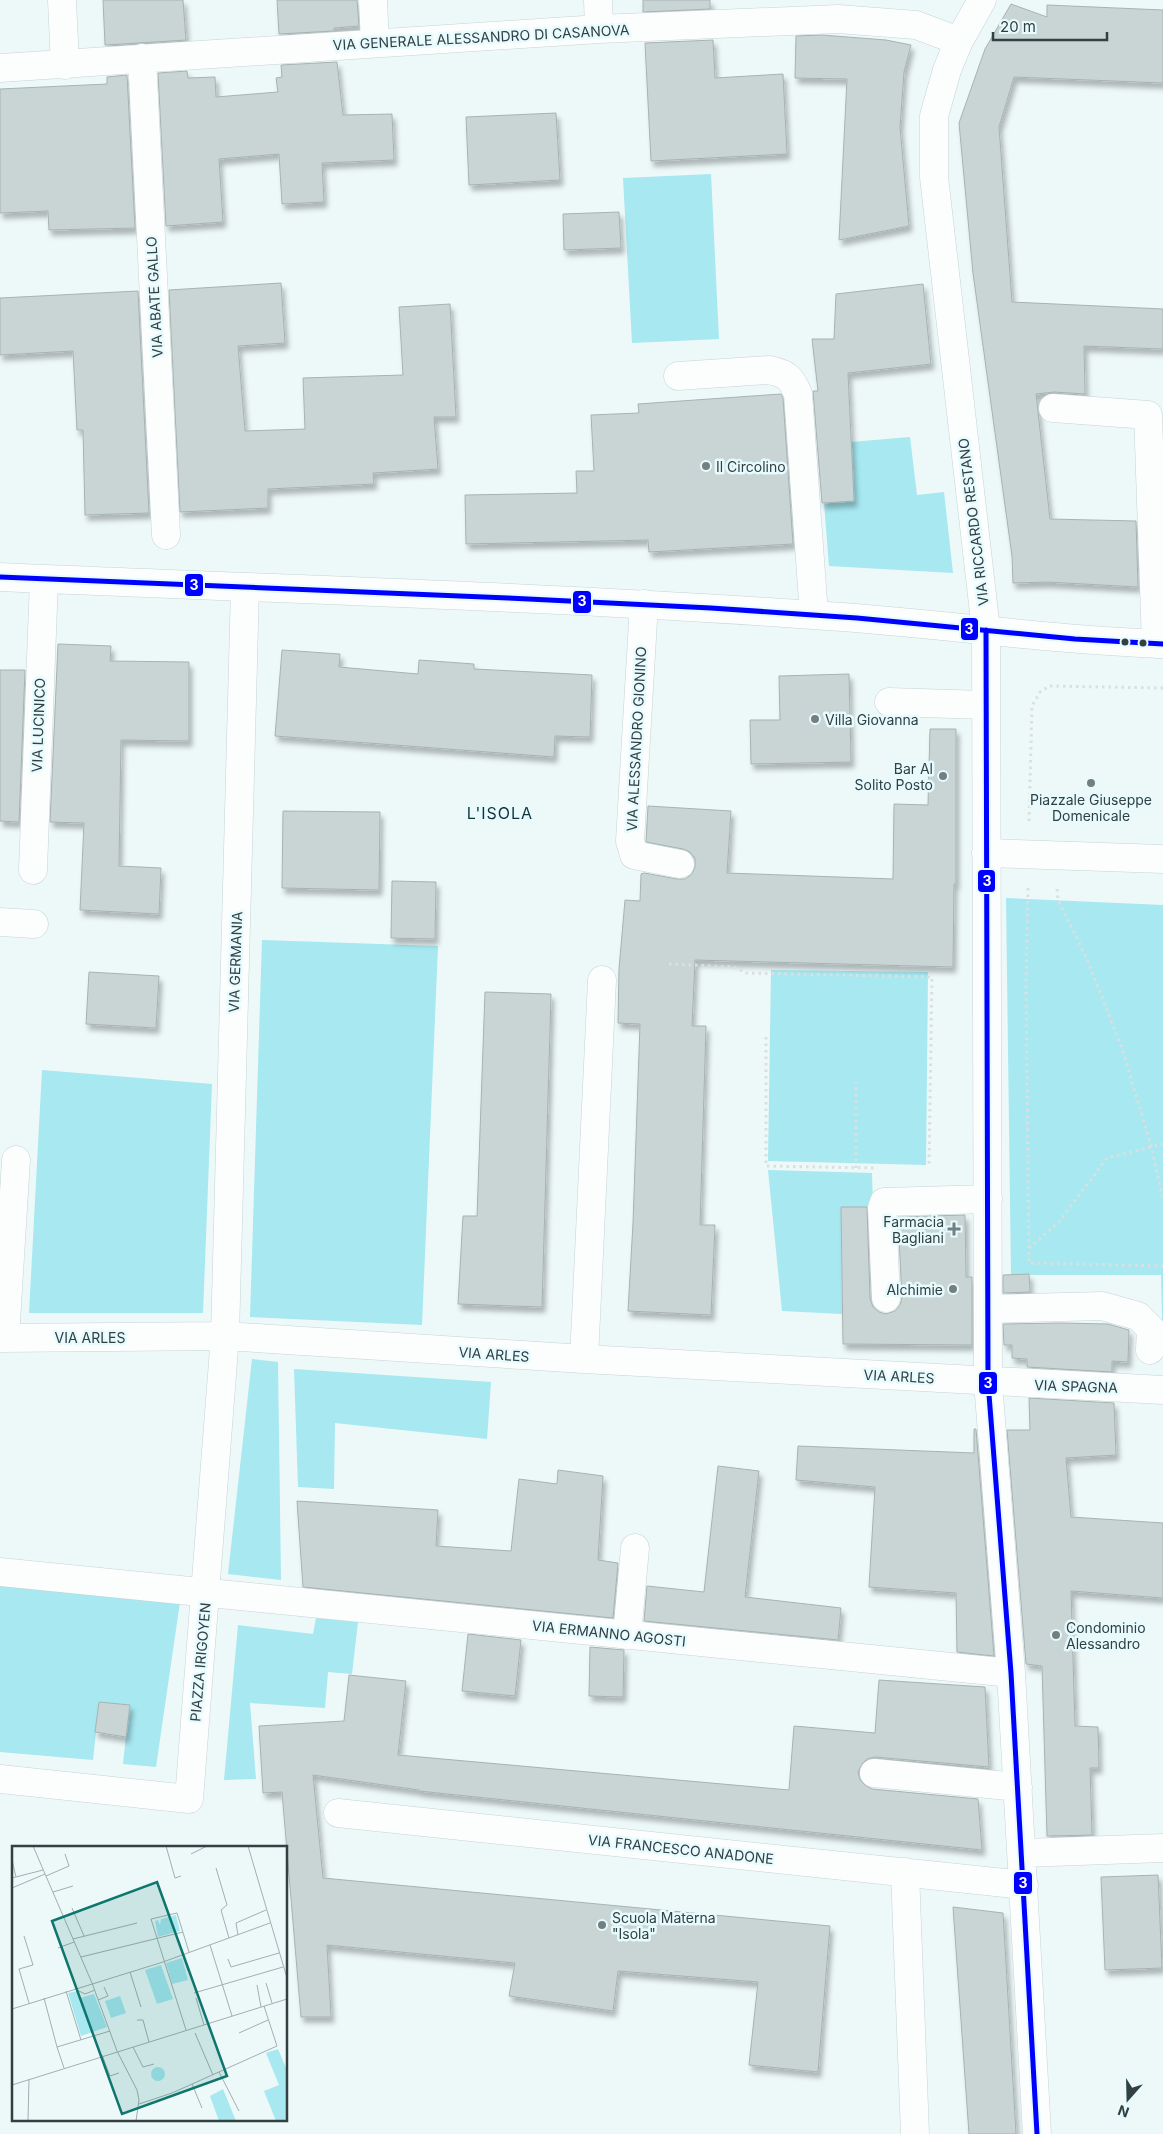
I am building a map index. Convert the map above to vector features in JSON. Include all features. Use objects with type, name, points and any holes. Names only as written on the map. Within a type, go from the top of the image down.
[{"type":"street","points":[[62,0],[65,65]]},
{"type":"street","points":[[373,0],[375,43]]},
{"type":"street","points":[[598,0],[599,29]]},
{"type":"street","name":"VIA RICCARDO RESTANO","points":[[982,0],[947,70],[934,116],[934,177],[986,630],[988,1382],[1023,1853],[1038,2134]]},
{"type":"street","name":"VIA GENERALE ALESSANDRO DI CASANOVA","points":[[0,68],[599,29],[838,19],[916,25],[960,41]]},
{"type":"street","name":"VIA ABATE GALLO","points":[[142,58],[166,535]]},
{"type":"street","points":[[678,376],[768,370],[780,372],[792,379],[798,394],[814,615]]},
{"type":"street","points":[[0,577],[644,604],[814,615],[1053,637],[1159,644],[1148,415],[1053,408]]},
{"type":"street","name":"VIA LUCINICO","points":[[34,870],[44,579]]},
{"type":"street","name":"VIA GERMANIA","points":[[225,1336],[245,588]]},
{"type":"street","name":"VIA ALESSANDRO GIONINO","points":[[644,604],[630,840],[634,855],[680,864]]},
{"type":"street","points":[[889,702],[985,705]]},
{"type":"street","points":[[986,852],[1163,859]]},
{"type":"street","points":[[0,922],[34,924]]},
{"type":"street","points":[[584,1360],[602,980]]},
{"type":"street","points":[[3,1338],[16,1160]]},
{"type":"street","points":[[886,1298],[882,1208],[884,1202],[988,1199]]},
{"type":"street","points":[[988,1309],[1102,1306],[1138,1316],[1151,1329],[1150,1350]]},
{"type":"street","name":"VIA ARLES","points":[[3,1338],[225,1336],[584,1360],[988,1382]]},
{"type":"street","name":"PIAZZA IRIGOYEN","points":[[0,1779],[189,1798],[225,1336]]},
{"type":"street","name":"VIA SPAGNA","points":[[988,1382],[1163,1390]]},
{"type":"street","points":[[627,1635],[635,1548]]},
{"type":"street","name":"VIA ERMANNO AGOSTI","points":[[0,1572],[1011,1673]]},
{"type":"street","points":[[874,1773],[1018,1787]]},
{"type":"street","name":"VIA FRANCESCO ANADONE","points":[[338,1813],[1024,1885]]},
{"type":"street","points":[[1023,1853],[1163,1848]]},
{"type":"street","points":[[905,1872],[915,2134]]},
{"type":"path","points":[[1163,688],[1049,686],[1040,692],[1032,706],[1030,730],[1042,854],[1026,984],[1029,1263],[1163,1266]]},
{"type":"path","points":[[1042,854],[1058,900],[1086,956],[1122,1048],[1151,1146],[1163,1199]]},
{"type":"path","points":[[669,964],[734,967],[746,973],[932,977],[929,1168]]},
{"type":"path","points":[[766,1038],[766,1166]]},
{"type":"path","points":[[856,1082],[856,1168]]},
{"type":"path","points":[[1029,1248],[1059,1222],[1107,1158],[1163,1144]]},
{"type":"shaded area","points":[[711,174],[719,339],[632,343],[623,178]]},
{"type":"shaded area","points":[[910,437],[917,495],[944,492],[953,573],[829,566],[824,503],[854,501],[851,442]]},
{"type":"shaded area","points":[[1006,898],[1163,905],[1163,1361],[1161,1275],[1011,1275]]},
{"type":"shaded area","points":[[262,940],[438,946],[422,1325],[250,1317]]},
{"type":"shaded area","points":[[771,970],[928,972],[926,1165],[768,1161]]},
{"type":"shaded area","points":[[42,1070],[212,1084],[203,1313],[29,1313]]},
{"type":"shaded area","points":[[768,1170],[872,1173],[873,1207],[841,1208],[842,1314],[782,1311]]},
{"type":"shaded area","points":[[252,1359],[278,1362],[281,1580],[228,1574]]},
{"type":"shaded area","points":[[294,1369],[491,1382],[487,1439],[335,1423],[334,1489],[298,1487]]},
{"type":"shaded area","points":[[0,1583],[180,1602],[156,1767],[123,1764],[129,1705],[99,1703],[93,1760],[0,1752]]},
{"type":"shaded area","points":[[316,1618],[358,1622],[352,1674],[328,1672],[325,1708],[250,1703],[256,1779],[224,1780],[238,1625],[313,1634]]},
{"type":"building","points":[[103,0],[183,0],[186,40],[105,45]]},
{"type":"building","points":[[277,0],[357,0],[359,26],[334,28],[334,31],[279,34]]},
{"type":"building","points":[[643,0],[710,0],[710,9],[643,12]]},
{"type":"building","points":[[1011,4],[1047,17],[1047,5],[1163,10],[1163,83],[1014,77],[999,127],[1012,302],[1163,309],[1163,349],[1084,346],[1085,394],[1054,392],[1036,394],[1050,519],[1136,521],[1138,587],[1047,582],[1013,583],[1012,556],[973,273],[959,123],[985,49]]},
{"type":"building","points":[[822,35],[886,40],[911,45],[904,72],[900,127],[909,226],[839,240],[847,79],[795,78],[796,36]]},
{"type":"building","points":[[713,40],[715,78],[783,74],[787,154],[651,161],[645,43]]},
{"type":"building","points":[[337,62],[343,115],[392,114],[394,160],[322,163],[324,202],[282,204],[279,154],[219,159],[223,222],[166,226],[158,73],[187,71],[188,78],[215,77],[216,97],[278,92],[276,78],[282,77],[281,65]]},
{"type":"building","points":[[127,75],[135,228],[49,230],[48,211],[0,213],[0,89],[107,84],[107,77]]},
{"type":"building","points":[[556,113],[560,180],[469,185],[466,117]]},
{"type":"building","points":[[619,212],[621,248],[564,250],[563,214]]},
{"type":"building","points":[[281,283],[285,343],[238,346],[245,431],[305,429],[303,378],[403,375],[399,307],[450,304],[456,417],[434,417],[438,469],[373,473],[374,484],[268,489],[268,508],[180,512],[169,290]]},
{"type":"building","points":[[923,284],[931,364],[848,373],[854,501],[822,503],[813,391],[818,391],[812,339],[834,339],[836,294]]},
{"type":"building","points":[[138,291],[149,513],[85,515],[83,430],[77,430],[73,351],[0,355],[0,298]]},
{"type":"building","points":[[781,394],[783,398],[793,544],[649,552],[648,540],[466,544],[465,495],[577,493],[576,471],[594,471],[591,415],[639,413],[638,404]]},
{"type":"building","points":[[58,644],[111,646],[110,661],[189,662],[189,741],[121,740],[119,866],[161,868],[159,914],[80,910],[84,823],[50,822]]},
{"type":"building","points":[[282,650],[340,654],[339,667],[418,674],[419,660],[474,664],[474,669],[592,675],[590,737],[555,736],[554,757],[275,736]]},
{"type":"building","points":[[0,670],[25,670],[19,822],[0,821]]},
{"type":"building","name":"Villa Giovanna","points":[[849,674],[851,762],[751,764],[750,720],[780,720],[779,676]]},
{"type":"building","points":[[930,729],[956,729],[956,884],[954,884],[953,967],[695,960],[692,1026],[706,1026],[700,1225],[715,1225],[711,1315],[628,1311],[640,1024],[618,1023],[619,969],[625,900],[640,901],[641,874],[685,879],[692,874],[695,867],[695,858],[690,852],[646,842],[648,806],[731,811],[727,873],[893,879],[894,804],[928,805]]},
{"type":"building","points":[[283,811],[380,812],[379,890],[282,888]]},
{"type":"building","points":[[392,881],[436,882],[435,939],[391,938]]},
{"type":"building","points":[[89,972],[159,976],[156,1028],[86,1024]]},
{"type":"building","points":[[485,992],[551,994],[542,1307],[458,1304],[463,1216],[477,1216]]},
{"type":"building","points":[[841,1207],[867,1207],[870,1299],[873,1307],[879,1312],[886,1314],[895,1311],[900,1305],[902,1298],[898,1217],[965,1215],[966,1277],[972,1277],[972,1345],[843,1344]]},
{"type":"building","points":[[1029,1274],[1030,1292],[1003,1293],[1003,1275]]},
{"type":"building","points":[[1003,1324],[1108,1324],[1129,1330],[1128,1362],[1112,1361],[1112,1372],[1027,1367],[1027,1359],[1012,1358],[1012,1345],[1004,1345]]},
{"type":"building","points":[[1029,1398],[1114,1403],[1116,1455],[1066,1458],[1071,1517],[1163,1523],[1163,1598],[1071,1591],[1075,1726],[1098,1727],[1099,1768],[1090,1768],[1092,1835],[1047,1836],[1042,1666],[1026,1664],[1007,1430],[1030,1430]]},
{"type":"building","points":[[974,1429],[976,1429],[994,1656],[957,1652],[956,1593],[869,1587],[875,1487],[796,1480],[798,1446],[974,1453]]},
{"type":"building","points":[[718,1466],[759,1471],[745,1597],[841,1608],[838,1640],[644,1621],[647,1586],[704,1592]]},
{"type":"building","points":[[558,1470],[603,1476],[598,1560],[618,1563],[613,1618],[303,1587],[297,1501],[438,1510],[436,1546],[511,1551],[519,1479],[557,1484]]},
{"type":"building","points":[[468,1634],[521,1640],[515,1696],[462,1691]]},
{"type":"building","points":[[590,1647],[624,1650],[623,1697],[589,1696]]},
{"type":"building","points":[[349,1675],[406,1681],[398,1755],[789,1790],[794,1726],[875,1733],[879,1680],[985,1687],[989,1767],[875,1757],[867,1759],[858,1772],[860,1780],[872,1789],[978,1799],[982,1850],[419,1791],[313,1775],[323,1878],[830,1926],[818,2072],[749,2065],[758,1982],[618,1971],[613,2011],[509,1996],[515,1963],[327,1945],[331,2017],[301,2017],[282,1792],[263,1793],[259,1726],[344,1721]]},
{"type":"building","points":[[99,1702],[130,1705],[126,1737],[95,1732]]},
{"type":"building","points":[[1158,1875],[1162,1968],[1105,1970],[1101,1877]]},
{"type":"building","points":[[953,1907],[1003,1913],[1016,2134],[969,2134]]},
{"type":"transit line","name":"3","points":[[0,577],[711,608],[857,618],[1075,639],[1163,644]]},
{"type":"transit line","name":"3","points":[[986,630],[988,1382],[1011,1673],[1037,2134]]},
{"type":"place","name":"Il Circolino","points":[[706,466]]},
{"type":"place","name":"Villa Giovanna","points":[[815,719]]},
{"type":"place","name":"Bar Al Solito Posto","points":[[943,776]]},
{"type":"place","name":"Piazzale Giuseppe Domenicale","points":[[1091,783]]},
{"type":"place","name":"Farmacia Bagliani","points":[[954,1229]]},
{"type":"place","name":"Alchimie","points":[[953,1289]]},
{"type":"place","name":"Condominio Alessandro","points":[[1056,1635]]},
{"type":"place","name":"Scuola Materna \"Isola\"","points":[[602,1925]]},
{"type":"district","name":"L'ISOLA","points":[[500,813]]}]
